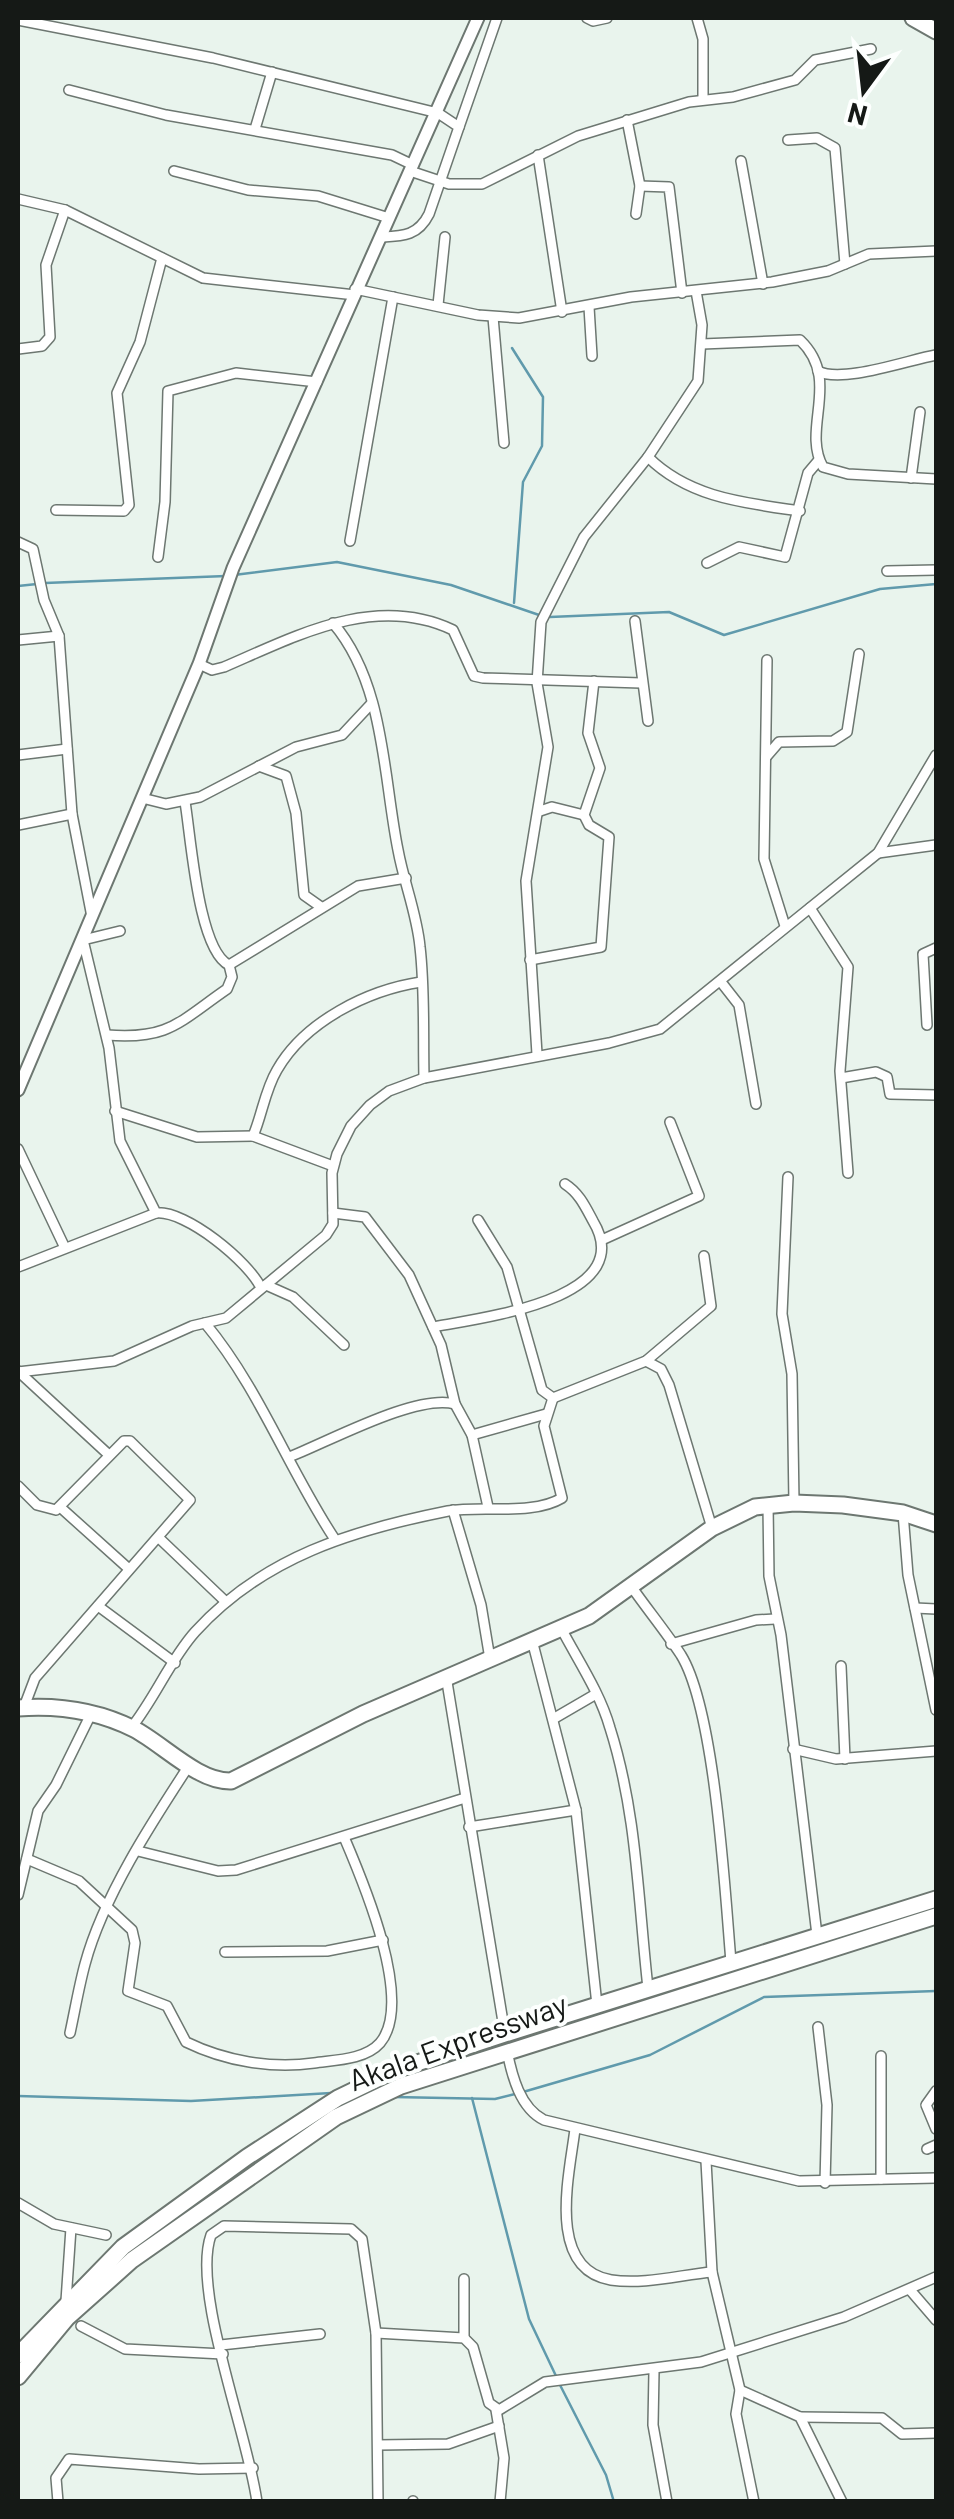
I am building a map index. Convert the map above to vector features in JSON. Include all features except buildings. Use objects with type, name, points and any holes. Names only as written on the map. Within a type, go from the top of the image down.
[{"type":"main road","points":[[913,18],[936,31]]},
{"type":"main road","points":[[21,1708],[92,1714],[131,1728],[222,1782],[242,1778],[446,1676],[562,1630],[712,1528],[768,1506],[794,1502],[904,1513],[936,1524]]},
{"type":"main road","name":"Akala Expressway","points":[[18,2378],[66,2318],[132,2260],[364,2095],[504,2034],[597,2005],[630,2003],[648,1988],[936,1898]]},
{"type":"main road","name":"Akala Expressway","points":[[18,2355],[66,2300],[150,2227],[338,2098],[364,2095],[507,2051],[630,2003],[936,1916]]},
{"type":"street","points":[[60,18],[61,32]]},
{"type":"street","points":[[18,1090],[200,664],[226,586],[478,18]]},
{"type":"street","points":[[381,237],[408,236],[423,226],[497,18]]},
{"type":"street","points":[[587,18],[607,18]]},
{"type":"street","points":[[697,18],[704,39],[703,98]]},
{"type":"street","points":[[18,20],[61,32],[272,72],[438,113],[459,127]]},
{"type":"street","points":[[69,90],[166,115],[392,155],[440,181],[482,184],[538,156],[628,120],[703,98],[733,97],[795,80],[815,60],[870,49]]},
{"type":"street","points":[[255,129],[272,72]]},
{"type":"street","points":[[628,120],[640,186],[636,214]]},
{"type":"street","points":[[788,140],[817,138],[835,148],[846,264]]},
{"type":"street","points":[[538,156],[562,312]]},
{"type":"street","points":[[742,161],[763,284]]},
{"type":"street","points":[[174,171],[248,190],[318,196],[390,218]]},
{"type":"street","points":[[640,186],[668,187],[682,293]]},
{"type":"street","points":[[18,200],[64,210],[213,280],[355,292],[493,316],[562,312],[763,284],[846,264],[869,254],[936,251]]},
{"type":"street","points":[[18,348],[49,342],[53,327],[46,266],[64,210]]},
{"type":"street","points":[[438,305],[445,237]]},
{"type":"street","points":[[56,510],[128,510],[117,393],[120,376],[140,342],[162,258]]},
{"type":"street","points":[[537,1054],[526,881],[548,747],[537,683],[541,622],[584,537],[648,457],[698,380],[702,344],[696,291]]},
{"type":"street","points":[[350,541],[392,298]]},
{"type":"street","points":[[589,307],[592,356]]},
{"type":"street","points":[[493,316],[504,444]]},
{"type":"street","points":[[702,344],[790,338],[806,347],[822,377],[819,465]]},
{"type":"street","points":[[822,377],[936,355]]},
{"type":"street","points":[[158,557],[165,502],[168,390],[236,373],[317,382]]},
{"type":"street","points":[[910,478],[920,412]]},
{"type":"street","points":[[648,457],[665,474],[706,494],[800,511]]},
{"type":"street","points":[[819,465],[848,474],[936,480]]},
{"type":"street","points":[[707,563],[740,547],[785,556],[808,473],[819,465]]},
{"type":"street","points":[[18,542],[33,549],[44,600],[59,636],[72,814],[92,919]]},
{"type":"street","points":[[887,571],[936,570]]},
{"type":"street","points":[[200,664],[212,670],[224,668],[333,623],[386,616],[446,627],[457,636],[474,676],[537,683],[640,683]]},
{"type":"street","points":[[635,621],[640,683],[648,721]]},
{"type":"street","points":[[333,623],[354,656],[372,704],[420,947],[424,1078]]},
{"type":"street","points":[[18,640],[59,636]]},
{"type":"street","points":[[764,759],[779,742],[833,741],[847,732],[859,654]]},
{"type":"street","points":[[767,660],[764,858],[785,926]]},
{"type":"street","points":[[584,816],[600,768],[588,732],[594,681]]},
{"type":"street","points":[[142,798],[158,803],[185,802],[296,747],[342,734],[372,704]]},
{"type":"street","points":[[18,756],[67,750]]},
{"type":"street","points":[[18,1372],[114,1361],[226,1318],[326,1235],[333,1214],[333,1166],[351,1126],[389,1091],[424,1078],[609,1043],[660,1028],[878,853],[936,755]]},
{"type":"street","points":[[257,765],[286,776],[296,813],[304,895],[321,907]]},
{"type":"street","points":[[185,802],[207,937],[222,961],[229,964]]},
{"type":"street","points":[[530,960],[601,947],[610,837],[589,825],[584,816],[552,806],[540,810]]},
{"type":"street","points":[[18,826],[72,814]]},
{"type":"street","points":[[878,853],[936,845]]},
{"type":"street","points":[[229,964],[321,907],[372,881],[406,878]]},
{"type":"street","points":[[810,908],[848,967],[840,1078],[848,1173]]},
{"type":"street","points":[[83,940],[120,931]]},
{"type":"street","points":[[83,940],[107,1035],[115,1111],[128,1161],[156,1212]]},
{"type":"street","points":[[927,1024],[923,954],[936,948]]},
{"type":"street","points":[[107,1035],[144,1038],[163,1033],[228,988],[232,978],[229,964]]},
{"type":"street","points":[[253,1136],[277,1070],[298,1041],[372,994],[421,982]]},
{"type":"street","points":[[721,982],[739,1006],[756,1104]]},
{"type":"street","points":[[840,1078],[876,1072],[887,1077],[890,1094],[936,1095]]},
{"type":"street","points":[[115,1111],[197,1137],[253,1136],[333,1166]]},
{"type":"street","points":[[604,1239],[699,1196],[670,1122]]},
{"type":"street","points":[[18,1149],[65,1248]]},
{"type":"street","points":[[788,1177],[782,1314],[792,1374],[794,1502]]},
{"type":"street","points":[[433,1327],[520,1310],[556,1296],[590,1275],[602,1262],[604,1239],[576,1192],[565,1184]]},
{"type":"street","points":[[18,1267],[156,1212],[192,1224],[253,1270],[264,1286],[293,1297],[344,1345]]},
{"type":"street","points":[[333,1214],[357,1213],[372,1222],[409,1275],[449,1367],[455,1404],[472,1435],[488,1506]]},
{"type":"street","points":[[478,1220],[506,1267],[542,1390],[553,1398]]},
{"type":"street","points":[[131,1728],[192,1635],[226,1602],[334,1538],[453,1510],[528,1507],[562,1498],[546,1436],[546,1414],[553,1398],[646,1361],[711,1306],[704,1256]]},
{"type":"street","points":[[205,1323],[274,1426],[298,1482],[334,1538]]},
{"type":"street","points":[[646,1361],[661,1369],[669,1385],[712,1528]]},
{"type":"street","points":[[18,1372],[110,1455]]},
{"type":"street","points":[[289,1457],[410,1408],[439,1400],[455,1404]]},
{"type":"street","points":[[472,1435],[546,1414]]},
{"type":"street","points":[[18,1486],[45,1510],[60,1507],[110,1455],[130,1441],[189,1498],[184,1511],[35,1678],[21,1708]]},
{"type":"street","points":[[768,1506],[769,1576],[781,1635],[816,1935]]},
{"type":"street","points":[[60,1507],[129,1569]]},
{"type":"street","points":[[453,1510],[481,1605],[490,1660]]},
{"type":"street","points":[[904,1513],[916,1608],[936,1710]]},
{"type":"street","points":[[159,1538],[226,1602]]},
{"type":"street","points":[[630,1586],[683,1658],[698,1704],[721,1850],[731,1962]]},
{"type":"street","points":[[98,1606],[175,1662]]},
{"type":"street","points":[[916,1608],[936,1609]]},
{"type":"street","points":[[671,1644],[756,1620],[775,1619]]},
{"type":"street","points":[[562,1630],[610,1726],[634,1828],[648,1988]]},
{"type":"street","points":[[533,1644],[576,1810],[597,2005]]},
{"type":"street","points":[[841,1666],[844,1759]]},
{"type":"street","points":[[446,1676],[504,2034]]},
{"type":"street","points":[[553,1719],[596,1694]]},
{"type":"street","points":[[18,1894],[38,1811],[56,1785],[92,1714]]},
{"type":"street","points":[[793,1749],[822,1758],[844,1759],[936,1751]]},
{"type":"street","points":[[70,2032],[86,1960],[108,1910],[138,1850],[190,1764]]},
{"type":"street","points":[[138,1850],[218,1871],[236,1870],[465,1798]]},
{"type":"street","points":[[469,1827],[576,1810]]},
{"type":"street","points":[[23,1864],[79,1881],[135,1935],[128,1992],[167,2006],[186,2042],[226,2058],[263,2064],[346,2058],[380,2043],[390,2015],[383,1940],[373,1904],[344,1837]]},
{"type":"street","points":[[225,1952],[327,1950],[383,1940]]},
{"type":"street","points":[[818,2027],[828,2105],[825,2183]]},
{"type":"street","points":[[507,2051],[519,2090],[534,2115],[576,2129],[825,2183],[936,2178]]},
{"type":"street","points":[[881,2180],[882,2056]]},
{"type":"street","points":[[936,2091],[926,2105],[936,2129]]},
{"type":"street","points":[[576,2129],[565,2212],[582,2264],[603,2278],[623,2281],[712,2272]]},
{"type":"street","points":[[706,2160],[712,2272],[740,2390],[736,2414],[754,2502]]},
{"type":"street","points":[[18,2203],[38,2217],[106,2234]]},
{"type":"street","points":[[257,2502],[253,2468],[204,2278],[211,2235],[224,2226],[358,2233],[366,2248],[376,2333],[378,2502]]},
{"type":"street","points":[[66,2300],[72,2228]]},
{"type":"street","points":[[496,2410],[545,2382],[701,2362],[844,2318],[936,2277]]},
{"type":"street","points":[[464,2279],[464,2338]]},
{"type":"street","points":[[911,2291],[936,2320]]},
{"type":"street","points":[[81,2326],[125,2349],[222,2349],[320,2334]]},
{"type":"street","points":[[376,2333],[464,2338],[473,2347],[499,2426],[504,2458],[500,2502]]},
{"type":"street","points":[[654,2371],[654,2425],[667,2502]]},
{"type":"street","points":[[740,2390],[800,2417],[882,2418],[902,2434],[936,2433]]},
{"type":"street","points":[[800,2417],[842,2502]]},
{"type":"street","points":[[378,2445],[448,2444],[499,2426]]},
{"type":"street","points":[[58,2502],[56,2478],[69,2459],[199,2469],[253,2468]]},
{"type":"waterway","points":[[512,348],[543,397],[542,446],[523,482],[514,603]]},
{"type":"waterway","points":[[234,575],[337,562],[451,585],[542,616]]},
{"type":"waterway","points":[[45,583],[226,576]]},
{"type":"waterway","points":[[18,586],[37,584]]},
{"type":"waterway","points":[[550,617],[669,612],[724,635],[880,589],[936,584]]},
{"type":"waterway","points":[[523,2092],[650,2055],[764,1997],[936,1991]]},
{"type":"waterway","points":[[18,2096],[191,2101],[331,2093]]},
{"type":"waterway","points":[[394,2097],[495,2099],[515,2094]]},
{"type":"waterway","points":[[472,2098],[529,2319],[556,2376]]},
{"type":"waterway","points":[[559,2383],[606,2475],[614,2502]]}]
